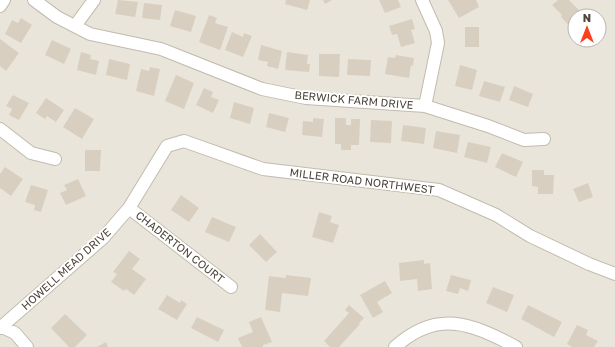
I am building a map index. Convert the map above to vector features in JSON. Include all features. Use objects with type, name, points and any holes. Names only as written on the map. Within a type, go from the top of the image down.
[{"type":"street","points":[[0,6],[4,0]]},
{"type":"street","name":"BERWICK FARM DRIVE","points":[[34,0],[57,17],[90,34],[161,49],[262,89],[306,98],[425,106],[475,121],[524,140],[544,139]]},
{"type":"street","points":[[75,26],[94,0]]},
{"type":"street","points":[[422,0],[436,31],[438,43],[425,106]]},
{"type":"street","points":[[0,129],[31,153],[55,159]]},
{"type":"street","name":"MILLER ROAD NORTHWEST","points":[[167,146],[184,141],[263,169],[439,190],[496,215],[530,236],[589,264],[615,274]]},
{"type":"street","name":"HOWELL MEAD DRIVE","points":[[1,328],[103,238],[129,208],[167,146]]},
{"type":"street","name":"CHADERTON COURT","points":[[129,208],[231,287]]},
{"type":"street","points":[[395,347],[416,331],[435,324],[453,323],[468,326],[494,335],[516,347]]},
{"type":"street","points":[[1,328],[15,333],[27,347]]},
{"type":"shaded area","points":[[0,0],[615,0],[615,347],[0,347]]},
{"type":"building","points":[[118,0],[138,2],[135,17],[115,14]]},
{"type":"building","points":[[286,0],[310,0],[307,10],[285,4]]},
{"type":"building","points":[[323,0],[332,0],[325,4]]},
{"type":"building","points":[[379,0],[398,0],[401,7],[385,13]]},
{"type":"building","points":[[448,0],[476,0],[479,7],[459,18]]},
{"type":"building","points":[[558,0],[569,0],[577,8],[567,8],[567,23],[561,17],[562,15],[552,5]]},
{"type":"building","points":[[144,3],[162,5],[160,20],[142,18]]},
{"type":"building","points":[[175,10],[196,16],[191,32],[170,26]]},
{"type":"building","points":[[209,15],[217,18],[215,23],[228,27],[220,50],[199,42]]},
{"type":"building","points":[[21,18],[32,25],[21,43],[5,34],[12,20],[18,23]]},
{"type":"building","points":[[412,19],[415,29],[411,30],[415,43],[401,47],[397,34],[392,35],[389,26]]},
{"type":"building","points":[[465,27],[479,27],[479,47],[465,47]]},
{"type":"building","points":[[232,32],[243,37],[244,33],[252,36],[243,57],[225,50]]},
{"type":"building","points":[[0,39],[19,53],[6,71],[0,66]]},
{"type":"building","points":[[52,40],[71,49],[64,64],[45,55]]},
{"type":"building","points":[[261,45],[282,51],[278,69],[267,66],[268,62],[258,60]]},
{"type":"building","points":[[81,52],[91,55],[90,59],[99,61],[96,75],[77,70]]},
{"type":"building","points":[[287,52],[308,55],[307,64],[310,64],[309,72],[285,70]]},
{"type":"building","points":[[319,54],[340,54],[339,77],[319,76]]},
{"type":"building","points":[[396,55],[414,58],[413,66],[411,65],[409,78],[385,74],[388,57],[395,58]]},
{"type":"building","points":[[109,59],[130,64],[127,80],[106,75]]},
{"type":"building","points":[[348,59],[371,60],[370,76],[347,75]]},
{"type":"building","points":[[460,65],[477,70],[472,90],[455,86]]},
{"type":"building","points":[[150,67],[160,69],[154,96],[136,91],[141,69],[149,71]]},
{"type":"building","points":[[176,75],[194,83],[184,109],[165,101]]},
{"type":"building","points":[[484,81],[505,87],[500,102],[479,96]]},
{"type":"building","points":[[514,86],[533,94],[528,107],[509,100]]},
{"type":"building","points":[[204,88],[213,92],[211,97],[219,100],[213,113],[196,105]]},
{"type":"building","points":[[13,95],[29,103],[19,120],[9,115],[12,109],[6,106]]},
{"type":"building","points":[[46,98],[64,110],[56,122],[47,116],[45,119],[36,113]]},
{"type":"building","points":[[234,102],[254,108],[250,124],[230,118]]},
{"type":"building","points":[[75,108],[94,119],[82,139],[63,127]]},
{"type":"building","points":[[269,113],[289,118],[285,132],[266,127]]},
{"type":"building","points":[[313,118],[324,119],[322,137],[302,135],[303,121],[313,122]]},
{"type":"building","points":[[335,118],[346,118],[346,125],[351,125],[351,119],[360,119],[359,145],[351,145],[351,150],[341,150],[341,144],[335,144]]},
{"type":"building","points":[[371,120],[392,121],[391,143],[370,142]]},
{"type":"building","points":[[403,125],[426,128],[424,144],[401,141]]},
{"type":"building","points":[[436,131],[460,135],[457,153],[433,148]]},
{"type":"building","points":[[468,142],[491,147],[487,163],[464,157]]},
{"type":"building","points":[[85,150],[101,150],[100,171],[85,171]]},
{"type":"building","points":[[502,153],[523,162],[516,177],[495,167]]},
{"type":"building","points":[[5,167],[23,179],[11,196],[0,188],[0,174]]},
{"type":"building","points":[[532,170],[544,170],[544,175],[554,175],[553,194],[538,194],[538,187],[532,186]]},
{"type":"building","points":[[78,179],[86,196],[66,205],[60,193],[67,190],[64,185]]},
{"type":"building","points":[[588,183],[593,197],[579,202],[573,189]]},
{"type":"building","points":[[31,185],[48,190],[41,212],[34,210],[35,205],[25,202]]},
{"type":"building","points":[[181,195],[199,208],[189,222],[171,210]]},
{"type":"building","points":[[319,212],[332,216],[330,222],[339,225],[333,243],[312,237]]},
{"type":"building","points":[[212,217],[236,227],[229,242],[205,232]]},
{"type":"building","points":[[260,234],[277,252],[266,262],[249,245]]},
{"type":"building","points":[[129,251],[140,259],[132,269],[146,279],[134,295],[126,289],[124,291],[111,282],[117,274],[113,272]]},
{"type":"building","points":[[424,260],[424,264],[430,263],[432,289],[418,291],[417,279],[400,281],[399,263]]},
{"type":"building","points":[[286,275],[311,278],[308,296],[282,293],[280,312],[265,310],[269,276],[286,278]]},
{"type":"building","points":[[451,275],[471,280],[468,291],[460,288],[458,294],[446,291]]},
{"type":"building","points":[[385,281],[392,293],[377,302],[383,312],[373,318],[360,295]]},
{"type":"building","points":[[493,287],[514,295],[507,312],[486,303]]},
{"type":"building","points":[[167,295],[180,303],[181,300],[187,304],[177,320],[158,309]]},
{"type":"building","points":[[349,305],[364,318],[339,347],[330,347],[324,341],[349,313],[345,310]]},
{"type":"building","points":[[528,305],[562,322],[554,337],[521,319]]},
{"type":"building","points":[[65,314],[87,335],[75,347],[69,347],[51,328]]},
{"type":"building","points":[[197,317],[224,330],[218,342],[191,328]]},
{"type":"building","points":[[261,317],[272,342],[263,345],[263,347],[242,347],[238,338],[253,332],[249,322]]},
{"type":"building","points":[[577,325],[588,330],[586,335],[598,341],[594,347],[572,347],[567,344]]},
{"type":"building","points":[[106,342],[108,347],[97,347]]}]
